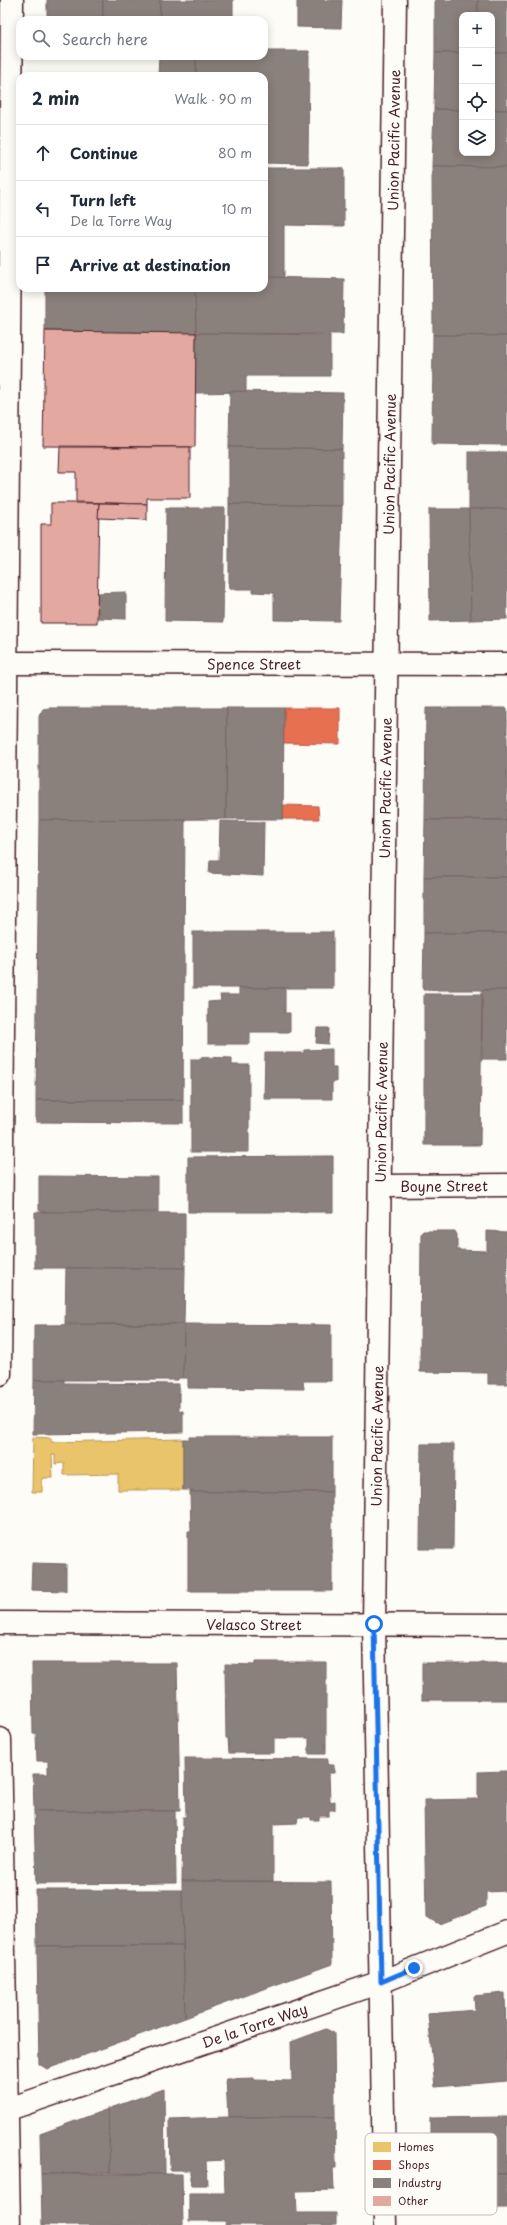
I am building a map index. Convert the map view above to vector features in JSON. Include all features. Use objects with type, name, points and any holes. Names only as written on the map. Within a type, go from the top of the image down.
[{"type":"street","points":[[0,1374],[3,663],[12,0]]},
{"type":"street","name":"Union Pacific Avenue","points":[[383,2133],[374,1624],[382,1186],[386,665],[395,0]]},
{"type":"street","name":"Spence Street","points":[[3,663],[386,665],[507,664]]},
{"type":"street","name":"Boyne Street","points":[[382,1186],[507,1185]]},
{"type":"street","name":"Velasco Street","points":[[0,1624],[507,1625]]},
{"type":"street","points":[[0,1739],[3,2110],[9,2225]]},
{"type":"street","name":"De la Torre Way","points":[[3,2110],[381,1982],[507,1932]]},
{"type":"street","name":"Union Pacific Avenue","points":[[385,2215],[385,2225]]},
{"type":"building: Homes","points":[[33,1437],[51,1438],[51,1442],[183,1439],[183,1490],[118,1490],[118,1474],[64,1475],[64,1463],[55,1464],[55,1455],[52,1455],[53,1478],[42,1478],[42,1492],[32,1492]]},
{"type":"building: Shops","points":[[284,708],[340,708],[340,744],[283,743]]},
{"type":"building: Shops","points":[[283,805],[318,806],[319,819],[283,819]]},
{"type":"building: Industry","points":[[47,0],[103,0],[103,16],[47,16]]},
{"type":"building: Industry","points":[[103,0],[160,0],[160,16],[103,16]]},
{"type":"building: Industry","points":[[160,0],[233,0],[233,16],[160,16]]},
{"type":"building: Industry","points":[[297,0],[342,0],[341,28],[297,27]]},
{"type":"building: Industry","points":[[435,0],[478,0],[478,12],[459,12],[459,53],[435,53]]},
{"type":"building: Industry","points":[[478,0],[507,0],[507,53],[495,53],[495,12],[478,12]]},
{"type":"building: Industry","points":[[268,51],[309,51],[308,164],[268,163],[268,72],[196,72],[196,60],[268,60]]},
{"type":"building: Industry","points":[[435,53],[459,53],[459,110],[434,109]]},
{"type":"building: Industry","points":[[495,53],[507,53],[507,110],[495,110]]},
{"type":"building: Industry","points":[[159,60],[196,60],[196,72],[158,72]]},
{"type":"building: Industry","points":[[434,109],[459,110],[459,156],[495,156],[495,110],[507,110],[507,167],[432,166]]},
{"type":"building: Industry","points":[[432,166],[507,167],[507,336],[433,335]]},
{"type":"building: Industry","points":[[268,168],[344,168],[344,226],[284,225],[284,278],[268,277]]},
{"type":"building: Industry","points":[[268,277],[344,279],[343,334],[196,333],[195,292],[268,292]]},
{"type":"building: Industry","points":[[45,292],[195,292],[196,333],[45,331]]},
{"type":"building: Industry","points":[[196,333],[330,335],[330,376],[246,376],[246,392],[195,393]]},
{"type":"building: Industry","points":[[433,335],[507,336],[507,445],[432,444]]},
{"type":"building: Industry","points":[[230,391],[343,393],[342,449],[229,447]]},
{"type":"building: Industry","points":[[229,447],[342,449],[342,506],[229,504]]},
{"type":"building: Industry","points":[[469,452],[507,452],[507,509],[469,509]]},
{"type":"building: Industry","points":[[229,504],[342,506],[339,621],[274,620],[274,593],[253,592],[253,589],[229,589]]},
{"type":"building: Industry","points":[[166,508],[225,508],[223,622],[165,621]]},
{"type":"building: Industry","points":[[429,509],[469,509],[471,620],[430,621]]},
{"type":"building: Industry","points":[[469,509],[507,509],[507,619],[471,620]]},
{"type":"building: Industry","points":[[126,592],[126,619],[98,618],[97,593]]},
{"type":"building: Industry","points":[[227,708],[226,819],[39,820],[39,716],[43,709]]},
{"type":"building: Industry","points":[[227,708],[284,708],[283,819],[226,819]]},
{"type":"building: Industry","points":[[426,708],[507,708],[507,820],[425,820]]},
{"type":"building: Industry","points":[[185,819],[183,1100],[36,1100],[39,820]]},
{"type":"building: Industry","points":[[425,820],[507,820],[507,877],[424,877]]},
{"type":"building: Industry","points":[[220,821],[264,822],[263,876],[209,873],[210,860],[219,860]]},
{"type":"building: Industry","points":[[424,877],[507,877],[507,933],[424,933]]},
{"type":"building: Industry","points":[[193,932],[333,932],[333,988],[193,988]]},
{"type":"building: Industry","points":[[424,933],[507,933],[507,990],[423,990]]},
{"type":"building: Industry","points":[[239,988],[285,988],[285,1013],[290,1013],[290,1032],[250,1032],[250,1044],[208,1044],[208,1002],[221,1001],[220,995],[239,995]]},
{"type":"building: Industry","points":[[482,990],[507,990],[507,1059],[482,1059]]},
{"type":"building: Industry","points":[[424,994],[482,994],[480,1145],[424,1145]]},
{"type":"building: Industry","points":[[317,1028],[329,1028],[328,1044],[316,1043]]},
{"type":"building: Industry","points":[[332,1049],[332,1067],[336,1067],[336,1082],[332,1082],[332,1099],[264,1099],[265,1053],[304,1053],[304,1050]]},
{"type":"building: Industry","points":[[201,1057],[232,1058],[232,1065],[249,1065],[249,1152],[191,1152],[191,1059],[201,1059]]},
{"type":"building: Industry","points":[[36,1100],[183,1100],[183,1123],[36,1122]]},
{"type":"building: Industry","points":[[333,1156],[333,1212],[188,1212],[188,1157]]},
{"type":"building: Industry","points":[[39,1176],[158,1177],[158,1212],[43,1212],[39,1210]]},
{"type":"building: Industry","points":[[35,1212],[185,1213],[185,1268],[35,1268]]},
{"type":"building: Industry","points":[[423,1231],[455,1231],[457,1235],[457,1250],[487,1251],[487,1231],[507,1232],[507,1384],[488,1384],[488,1373],[420,1372],[421,1234]]},
{"type":"building: Industry","points":[[66,1268],[185,1268],[184,1324],[65,1324]]},
{"type":"building: Industry","points":[[184,1324],[331,1325],[331,1381],[303,1381],[304,1389],[188,1388],[188,1378],[183,1378]]},
{"type":"building: Industry","points":[[184,1324],[183,1378],[178,1378],[178,1380],[34,1380],[34,1325]]},
{"type":"building: Industry","points":[[34,1380],[64,1380],[64,1383],[179,1384],[179,1411],[183,1411],[183,1432],[33,1434]]},
{"type":"building: Industry","points":[[190,1437],[332,1437],[332,1492],[190,1492],[190,1490],[183,1490],[183,1439],[190,1439]]},
{"type":"building: Industry","points":[[421,1444],[454,1444],[453,1549],[420,1549]]},
{"type":"building: Industry","points":[[190,1492],[332,1492],[332,1591],[188,1591],[188,1531],[191,1531]]},
{"type":"building: Industry","points":[[32,1563],[66,1564],[66,1591],[31,1590]]},
{"type":"building: Industry","points":[[255,1662],[326,1662],[326,1754],[309,1754],[309,1738],[274,1738],[274,1753],[229,1753],[228,1738],[226,1738],[225,1664],[255,1665]]},
{"type":"building: Industry","points":[[32,1663],[177,1663],[180,1811],[34,1811],[33,1774],[48,1774],[48,1761],[37,1761],[36,1733],[33,1733]]},
{"type":"building: Industry","points":[[422,1663],[507,1663],[507,1700],[422,1700]]},
{"type":"building: Industry","points":[[185,1758],[328,1759],[328,1765],[334,1765],[334,1773],[329,1773],[330,1802],[335,1801],[335,1810],[329,1810],[329,1816],[319,1816],[319,1820],[311,1820],[311,1817],[298,1817],[297,1823],[273,1824],[273,1881],[182,1881],[183,1817],[186,1817]]},
{"type":"building: Industry","points":[[507,1771],[507,1891],[486,1892],[486,1906],[439,1924],[426,1917],[424,1800],[478,1799],[478,1772]]},
{"type":"building: Industry","points":[[34,1811],[175,1811],[176,1883],[36,1884]]},
{"type":"building: Industry","points":[[182,1881],[331,1882],[332,1964],[185,2018]]},
{"type":"building: Industry","points":[[36,1890],[182,1890],[183,1946],[37,1946]]},
{"type":"building: Industry","points":[[37,1946],[183,1946],[185,2018],[47,2069],[39,2064]]},
{"type":"building: Industry","points":[[505,1993],[507,2081],[435,2087],[428,2014],[475,2010],[474,1996]]},
{"type":"building: Industry","points":[[326,2029],[334,2033],[335,2117],[228,2117],[226,2079],[254,2078],[254,2080],[292,2081],[291,2042]]},
{"type":"building: Industry","points":[[164,2089],[165,2174],[110,2173],[108,2109]]},
{"type":"building: Industry","points":[[108,2109],[110,2173],[41,2174],[40,2134]]},
{"type":"building: Industry","points":[[228,2117],[335,2117],[336,2168],[333,2168],[334,2190],[296,2191],[297,2213],[336,2213],[336,2225],[225,2225],[226,2221],[189,2221],[189,2193],[225,2193],[224,2160],[206,2161],[207,2185],[191,2185],[191,2170],[170,2170],[169,2119]]},
{"type":"building: Industry","points":[[507,2117],[507,2174],[497,2174],[497,2133],[430,2133],[430,2118]]},
{"type":"building: Industry","points":[[41,2174],[182,2174],[183,2225],[42,2225]]},
{"type":"building: Industry","points":[[497,2174],[507,2174],[507,2208],[497,2208]]},
{"type":"building: Other","points":[[45,331],[196,333],[195,447],[43,446]]},
{"type":"building: Other","points":[[60,447],[190,447],[190,498],[147,498],[147,504],[76,502],[76,472],[59,472]]},
{"type":"building: Other","points":[[51,503],[99,503],[97,623],[41,623],[41,524],[51,524]]},
{"type":"building: Other","points":[[99,503],[147,504],[147,520],[98,518]]},
{"type":"route","points":[[374,1624],[381,1982],[414,1968]]}]
